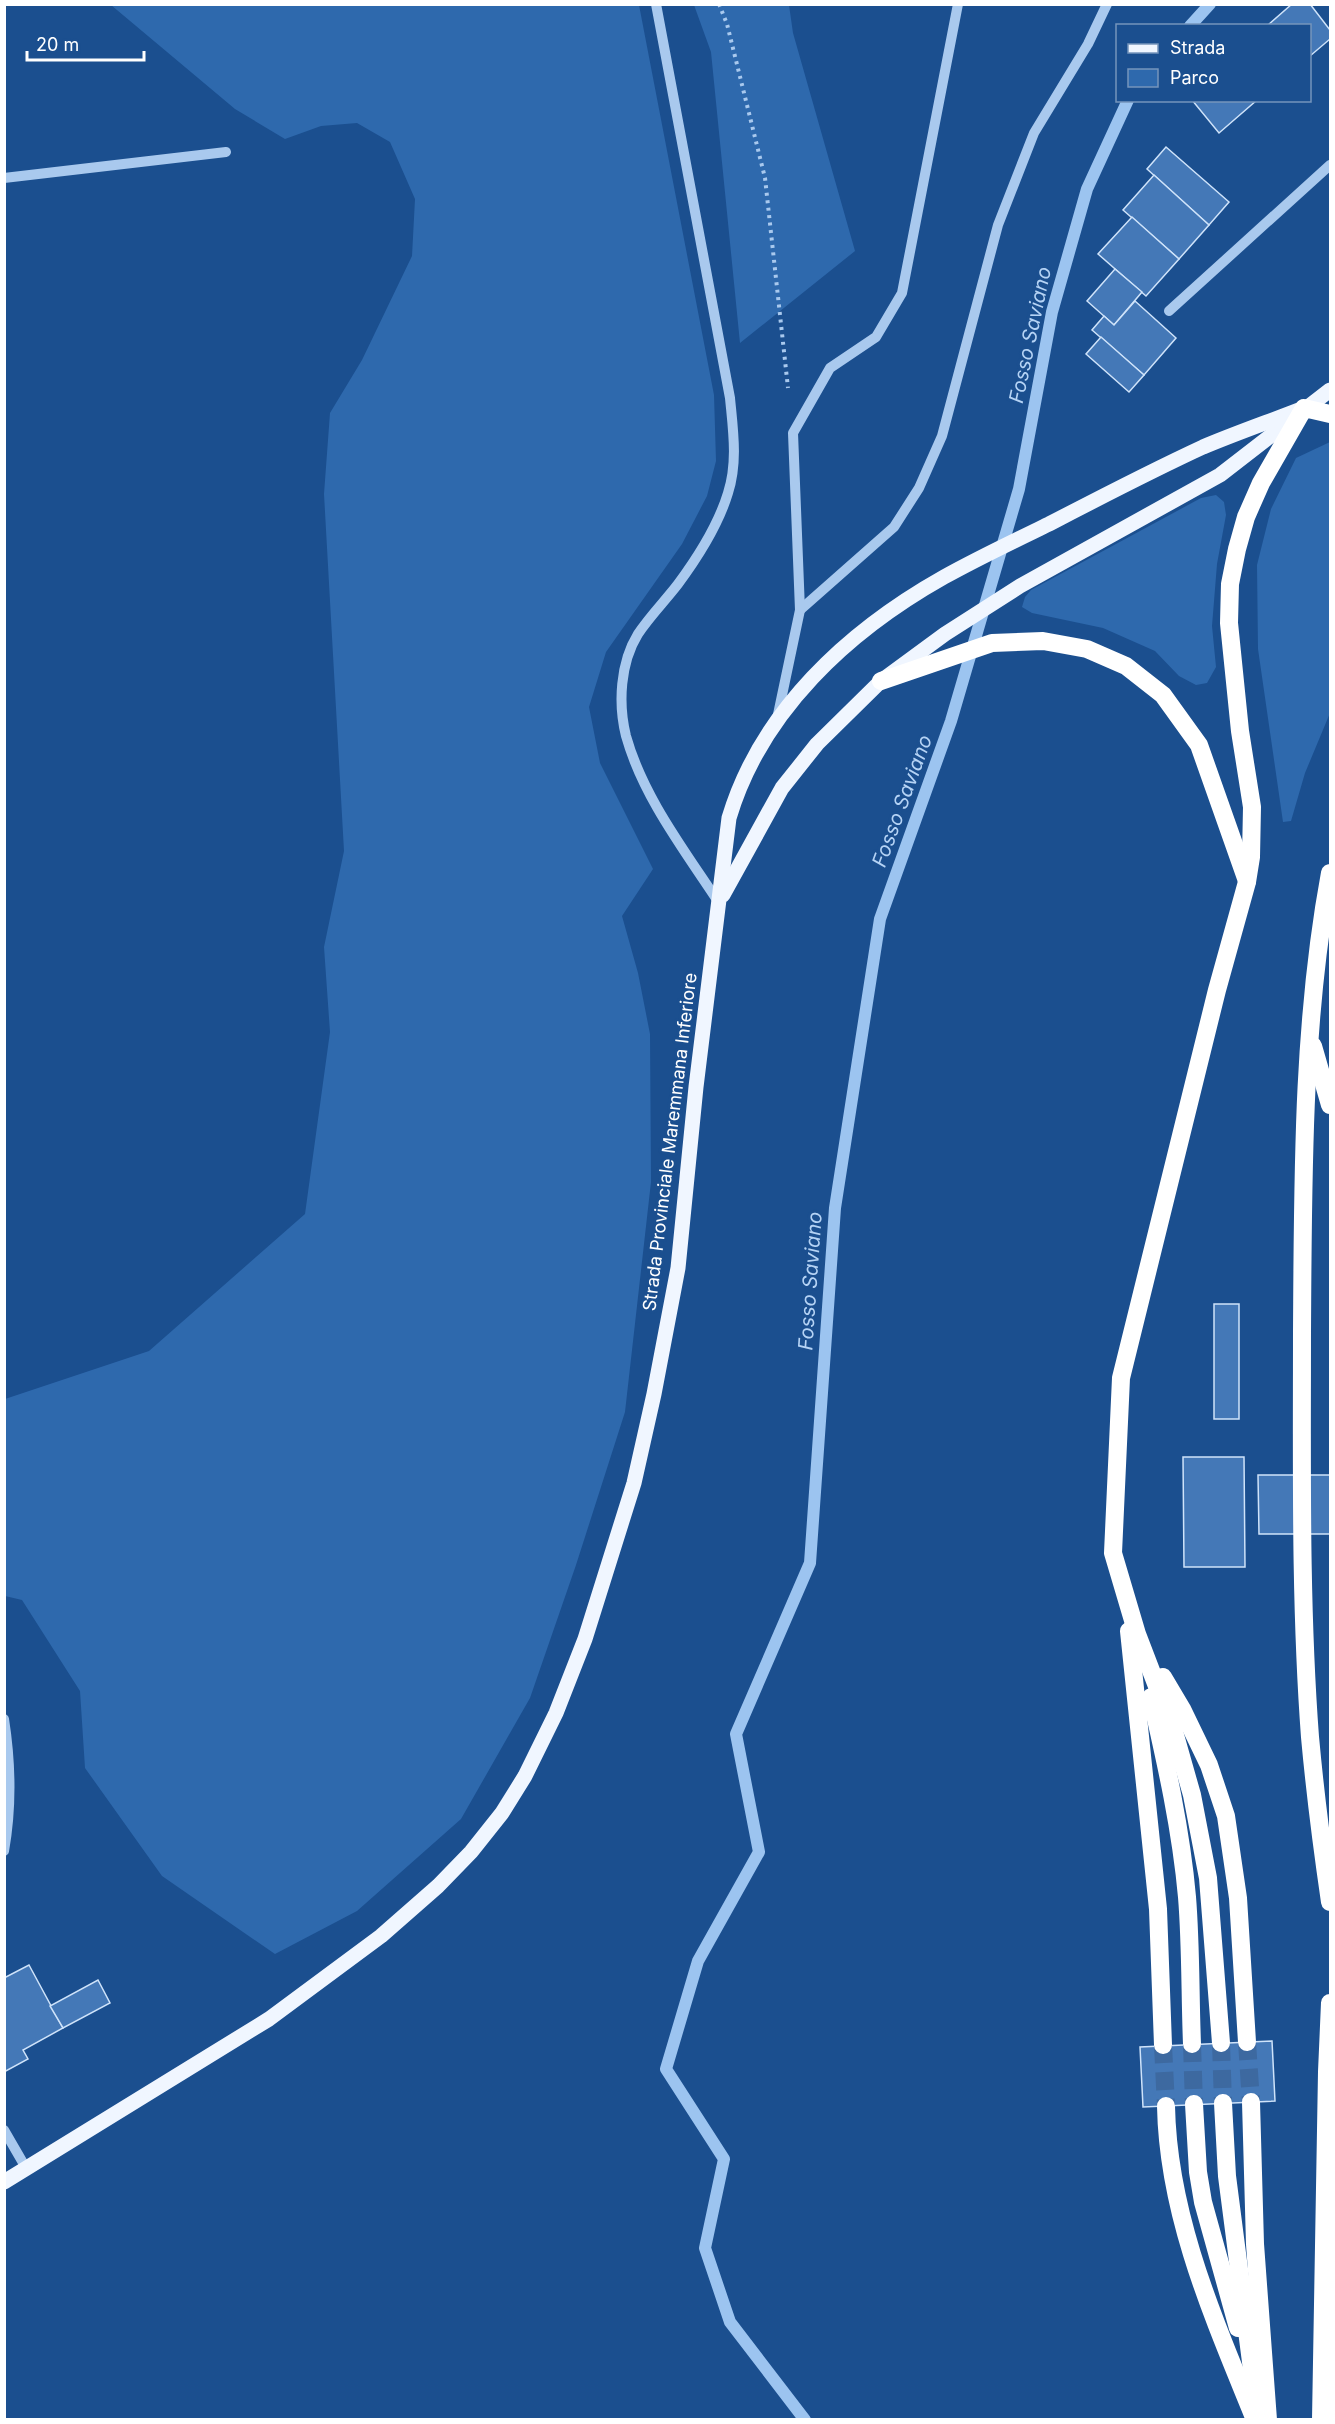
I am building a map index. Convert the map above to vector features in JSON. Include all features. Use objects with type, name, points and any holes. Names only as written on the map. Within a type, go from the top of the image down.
[{"type":"highway","points":[[1221,2043],[1208,1878],[1202,1840],[1173,1728],[1137,1634],[1113,1553],[1121,1378],[1217,990],[1247,882],[1251,857],[1252,807],[1231,657],[1229,623],[1230,584],[1237,549],[1257,491],[1304,408],[1330,414]]},
{"type":"highway","points":[[881,681],[992,643],[1043,640],[1087,649],[1126,666],[1163,695],[1199,745],[1247,882]]},
{"type":"highway","points":[[1330,873],[1308,1032],[1302,1263],[1302,1512],[1311,1737],[1319,1826],[1330,1902]]},
{"type":"highway","points":[[1308,1032],[1330,1105]]},
{"type":"highway","points":[[1124,1591],[1158,1909],[1163,2045]]},
{"type":"highway","points":[[1137,1634],[1196,1736],[1216,1782],[1226,1816],[1238,1898],[1247,2042]]},
{"type":"highway","points":[[1137,1634],[1174,1800],[1182,1853],[1189,1933],[1192,2044]]},
{"type":"highway","points":[[1321,2420],[1330,2003]]},
{"type":"highway","points":[[1327,2072],[1330,2102]]},
{"type":"highway","points":[[1251,2102],[1255,2244],[1268,2420]]},
{"type":"highway","points":[[1223,2103],[1227,2176],[1254,2385]]},
{"type":"highway","points":[[1194,2104],[1198,2172],[1203,2202],[1262,2420]]},
{"type":"highway","points":[[1166,2106],[1170,2157],[1178,2204],[1190,2249],[1218,2329],[1255,2420]]},
{"type":"main road","name":"Strada Provinciale Maremmana Inferiore","points":[[718,903],[782,788],[817,744],[881,681],[945,634],[1020,586],[1220,475],[1330,390]]},
{"type":"main road","name":"Strada Provinciale Maremmana Inferiore","points":[[4,2182],[269,2019],[381,1935],[438,1886],[471,1852],[502,1813],[525,1776],[571,1678],[634,1483],[678,1268],[725,837],[734,799],[758,749],[777,719],[827,663],[866,630],[945,576],[1204,447],[1304,408]]},
{"type":"lane","points":[[656,4],[730,398],[734,454],[728,495],[713,529],[697,557],[638,634],[631,649],[622,682],[622,709],[631,750],[652,796],[718,903]]},
{"type":"lane","points":[[777,719],[800,610],[793,433],[830,368],[876,337],[902,293],[958,4]]},
{"type":"lane","points":[[800,610],[894,527],[919,488],[942,436],[1002,214],[1034,133],[1088,44],[1107,4]]},
{"type":"lane","points":[[4,178],[226,152]]},
{"type":"lane","points":[[1169,310],[1330,165]]},
{"type":"lane","points":[[4,1719],[11,1768],[11,1794],[4,1851]]},
{"type":"lane","points":[[4,2130],[26,2168]]},
{"type":"path","points":[[718,4],[727,24],[765,178],[793,433]]},
{"type":"green space","points":[[111,5],[639,5],[714,395],[716,461],[707,496],[682,544],[606,652],[589,707],[600,763],[653,869],[622,916],[638,973],[650,1034],[651,1182],[625,1412],[530,1698],[461,1819],[357,1911],[275,1954],[162,1876],[85,1768],[80,1691],[22,1600],[5,1596],[5,1399],[149,1351],[305,1214],[330,1032],[324,947],[344,851],[324,494],[330,413],[362,360],[412,256],[415,199],[390,142],[357,123],[321,126],[285,139],[235,109]]},
{"type":"green space","points":[[694,5],[789,5],[793,33],[855,251],[740,343],[711,52]]},
{"type":"green space","points":[[1330,442],[1330,713],[1305,773],[1291,821],[1283,822],[1258,649],[1257,565],[1271,509],[1296,458]]},
{"type":"green space","points":[[1216,495],[1224,502],[1226,515],[1217,564],[1212,626],[1216,667],[1207,683],[1196,685],[1179,676],[1155,651],[1103,628],[1032,613],[1022,607],[1025,597],[1031,590],[1201,498]]},
{"type":"building","points":[[1292,4],[1310,4],[1330,30],[1330,39],[1311,55],[1311,24],[1269,24]]},
{"type":"building","points":[[1194,102],[1255,102],[1219,133]]},
{"type":"building","points":[[1166,147],[1229,202],[1209,225],[1147,169]]},
{"type":"building","points":[[1154,175],[1209,225],[1179,259],[1123,210]]},
{"type":"building","points":[[1132,217],[1179,259],[1146,296],[1098,254]]},
{"type":"building","points":[[1115,269],[1142,292],[1114,325],[1087,301]]},
{"type":"building","points":[[1135,301],[1176,338],[1144,375],[1092,330],[1104,316],[1114,325]]},
{"type":"building","points":[[1101,337],[1144,375],[1129,392],[1086,354]]},
{"type":"building","points":[[1214,1304],[1239,1304],[1239,1419],[1214,1419]]},
{"type":"building","points":[[1183,1457],[1244,1457],[1245,1567],[1184,1567]]},
{"type":"building","points":[[1258,1475],[1330,1475],[1330,1534],[1259,1534]]},
{"type":"building","points":[[29,1965],[63,2028],[23,2050],[28,2059],[4,2072],[4,1978]]},
{"type":"building","points":[[98,1980],[110,2003],[63,2028],[50,2006]]},
{"type":"building","points":[[1272,2041],[1275,2101],[1143,2107],[1140,2047]]},
{"type":"waterway","name":"Fosso Saviano","points":[[1192,24],[1210,4]]},
{"type":"waterway","name":"Fosso Saviano","points":[[805,2420],[730,2322],[705,2248],[724,2159],[666,2069],[698,1961],[759,1852],[736,1734],[810,1563],[835,1208],[880,919],[951,721],[1019,489],[1052,312],[1087,189],[1127,102]]},
{"type":"tunnel","points":[[1247,2042],[1251,2102]]},
{"type":"tunnel","points":[[1221,2043],[1223,2103]]},
{"type":"tunnel","points":[[1192,2044],[1194,2104]]},
{"type":"tunnel","points":[[1163,2045],[1166,2106]]}]
